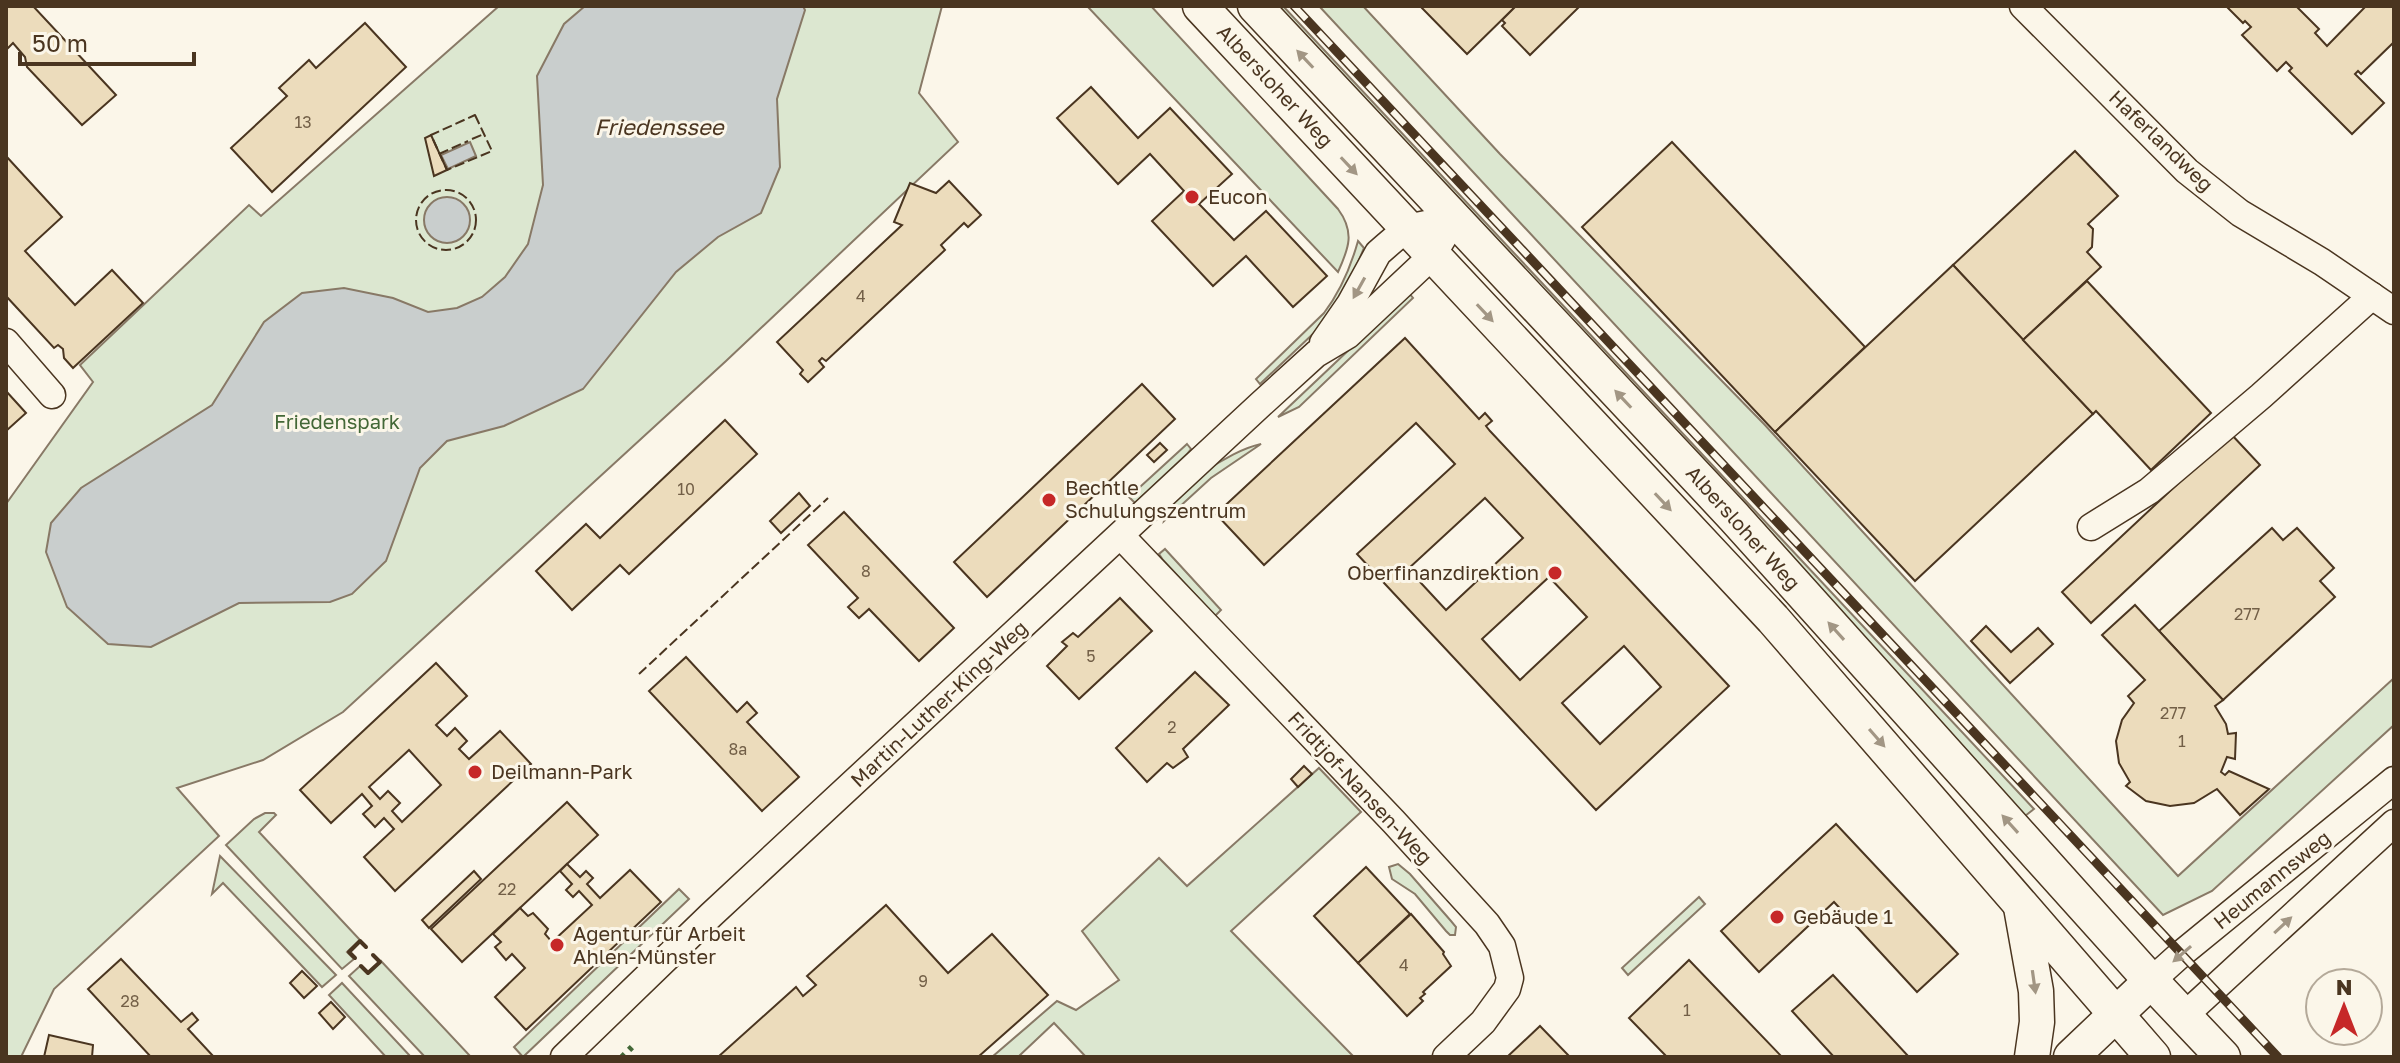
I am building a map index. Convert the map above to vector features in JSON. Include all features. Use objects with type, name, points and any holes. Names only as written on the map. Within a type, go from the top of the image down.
[{"type":"main road","name":"Albersloher Weg","points":[[1200,6],[1773,619],[2116,1014],[2145,1054]]},
{"type":"main road","name":"Albersloher Weg","points":[[1255,6],[1734,517],[2223,1057]]},
{"type":"main road","points":[[2021,907],[2036,991],[2037,1022],[2032,1057]]},
{"type":"main road","points":[[2071,1057],[2151,981]]},
{"type":"main road","points":[[2145,1054],[2185,1015]]},
{"type":"street","name":"Haferlandweg","points":[[2023,6],[2187,171],[2240,213],[2322,262],[2394,311]]},
{"type":"street","name":"Martin-Luther-King-Weg","points":[[1316,354],[1350,304],[1378,253],[1407,228],[1455,218]]},
{"type":"street","name":"Martin-Luther-King-Weg","points":[[564,1057],[711,915],[1316,354],[1348,335],[1432,256],[1455,218]]},
{"type":"street","points":[[2091,527],[2149,491],[2372,296]]},
{"type":"street","points":[[6,342],[52,395]]},
{"type":"street","name":"Fridtjof-Nansen-Weg","points":[[1121,536],[1394,822],[1487,924],[1502,946],[1510,978],[1507,989],[1483,1022],[1446,1057]]},
{"type":"street","name":"Heumannsweg","points":[[2151,981],[2394,780]]},
{"type":"street","name":"Heumannsweg","points":[[2185,1015],[2394,823]]},
{"type":"green space","name":"Friedenspark","points":[[499,6],[942,6],[919,93],[958,142],[726,361],[343,712],[263,760],[177,788],[219,836],[54,989],[21,1057],[6,1057],[6,504],[93,382],[80,365],[249,205],[261,216]]},
{"type":"green space","points":[[1087,6],[1151,6],[1338,209],[1347,225],[1348,240],[1338,272]]},
{"type":"green space","points":[[1272,6],[1283,6],[2034,809],[2025,816]]},
{"type":"green space","points":[[1319,6],[1363,6],[1500,154],[1764,424],[2178,876],[2394,678],[2394,725],[2212,891],[2163,915]]},
{"type":"green space","points":[[1358,241],[1364,248],[1345,293],[1316,331],[1260,384],[1256,379],[1330,305]]},
{"type":"green space","points":[[1409,293],[1413,298],[1299,407],[1278,417]]},
{"type":"green space","points":[[1187,444],[1191,449],[1187,454],[1135,503],[1129,497]]},
{"type":"green space","points":[[1261,444],[1211,478],[1164,521],[1178,496],[1190,484],[1233,454]]},
{"type":"green space","points":[[1165,549],[1221,610],[1215,616],[1163,560],[1159,554]]},
{"type":"green space","points":[[1319,768],[1361,812],[1231,931],[1354,1057],[1086,1057],[1054,1023],[1018,1057],[992,1057],[1057,1001],[1076,1010],[1119,980],[1082,931],[1159,858],[1187,886]]},
{"type":"green space","points":[[265,813],[276,815],[259,832],[360,940],[347,952],[354,959],[342,969],[226,845]]},
{"type":"green space","points":[[220,856],[336,975],[322,987],[223,883],[212,894]]},
{"type":"green space","points":[[1398,864],[1456,927],[1455,935],[1446,931],[1415,894],[1392,879],[1389,867]]},
{"type":"green space","points":[[679,889],[689,899],[523,1057],[514,1047]]},
{"type":"green space","points":[[1699,897],[1705,904],[1628,975],[1622,968]]},
{"type":"green space","points":[[381,961],[471,1057],[425,1057],[349,976],[360,966],[368,973]]},
{"type":"green space","points":[[342,983],[411,1057],[386,1057],[329,995]]},
{"type":"water","name":"Friedenssee","points":[[585,6],[803,6],[805,10],[777,99],[780,167],[761,213],[718,237],[676,272],[583,389],[504,426],[447,441],[420,468],[386,561],[352,594],[330,602],[239,603],[151,647],[108,644],[67,607],[46,552],[51,523],[81,488],[212,405],[264,322],[302,293],[344,288],[393,298],[428,312],[457,308],[482,297],[505,277],[528,244],[543,185],[537,76],[564,24]]},
{"type":"water","points":[[470,142],[476,156],[448,169],[441,155]]},
{"type":"water","points":[[447,197],[463,204],[470,220],[463,236],[447,243],[431,236],[424,220],[431,204]]},
{"type":"building","points":[[6,6],[33,6],[116,95],[82,125],[27,67],[25,57],[13,43],[6,50]]},
{"type":"building","points":[[1420,6],[1516,6],[1467,54]]},
{"type":"building","points":[[1516,6],[1580,6],[1530,55],[1502,26],[1505,23],[1502,20]]},
{"type":"building","points":[[2226,6],[2296,6],[2319,29],[2315,33],[2327,46],[2366,6],[2394,6],[2394,42],[2361,74],[2358,71],[2355,74],[2384,103],[2352,134],[2289,71],[2292,68],[2286,62],[2277,71],[2242,35],[2251,27]]},
{"type":"building","points":[[365,23],[406,67],[272,192],[231,148],[287,96],[279,88],[309,60],[316,68]]},
{"type":"building","name":"Eucon","points":[[1091,87],[1138,138],[1170,108],[1232,174],[1199,204],[1234,240],[1266,211],[1327,276],[1293,307],[1246,256],[1213,286],[1152,221],[1184,191],[1150,154],[1118,184],[1057,118]]},
{"type":"building","points":[[431,135],[447,170],[434,176],[425,138]]},
{"type":"building","points":[[1672,142],[1865,347],[1775,432],[1582,227]]},
{"type":"building","points":[[2075,151],[2118,196],[2088,224],[2093,229],[2092,247],[2087,252],[2101,267],[2023,340],[1953,265]]},
{"type":"building","points":[[6,156],[62,217],[25,251],[75,305],[112,270],[143,303],[73,368],[64,358],[63,349],[58,345],[54,348],[6,296]]},
{"type":"building","points":[[949,181],[981,215],[968,227],[964,223],[941,245],[945,250],[826,361],[822,358],[819,361],[824,367],[808,382],[800,374],[803,370],[777,342],[902,225],[894,222],[910,183],[936,193]]},
{"type":"building","points":[[1953,265],[2093,414],[1915,581],[1775,432]]},
{"type":"building","points":[[2087,281],[2211,413],[2151,470],[2023,340]]},
{"type":"building","name":"Oberfinanzdirektion","points":[[1405,338],[1479,419],[1485,413],[1492,421],[1486,426],[1490,431],[1729,686],[1596,810],[1357,554],[1455,464],[1416,423],[1264,565],[1216,514]],"holes":[[[1485,498],[1523,538],[1446,610],[1408,569]],[[1549,577],[1587,617],[1520,680],[1482,639]],[[1624,646],[1661,687],[1600,744],[1562,703]]]},
{"type":"building","points":[[1142,384],[1175,419],[987,597],[954,562]]},
{"type":"building","points":[[6,391],[26,413],[6,431]]},
{"type":"building","points":[[725,420],[757,454],[629,574],[620,565],[572,610],[536,571],[586,524],[600,538]]},
{"type":"building","points":[[2231,434],[2260,465],[2091,623],[2062,592]]},
{"type":"building","points":[[1160,443],[1167,450],[1154,462],[1147,455]]},
{"type":"building","points":[[799,493],[810,506],[781,533],[770,521]]},
{"type":"building","points":[[844,512],[954,628],[919,661],[869,609],[859,618],[848,607],[858,598],[808,545]]},
{"type":"building","points":[[2272,528],[2283,540],[2297,528],[2334,568],[2320,581],[2335,597],[2223,700],[2159,631]]},
{"type":"building","points":[[1120,598],[1152,631],[1079,699],[1047,666],[1067,646],[1062,642],[1073,633],[1078,637]]},
{"type":"building","points":[[2135,605],[2223,700],[2215,706],[2228,734],[2236,733],[2235,759],[2227,757],[2221,772],[2225,775],[2229,771],[2269,789],[2240,815],[2217,789],[2194,803],[2170,806],[2146,801],[2126,786],[2130,782],[2119,763],[2116,741],[2122,720],[2134,703],[2128,696],[2145,680],[2102,635]]},
{"type":"building","points":[[1986,626],[2011,652],[2038,628],[2053,644],[2010,683],[1971,641]]},
{"type":"building","points":[[686,657],[737,712],[747,702],[757,713],[747,722],[799,777],[762,811],[649,691]]},
{"type":"building","name":"Deilmann-Park","points":[[436,663],[467,696],[436,725],[447,736],[455,728],[467,741],[459,749],[469,759],[500,731],[531,764],[395,891],[364,857],[394,829],[384,818],[375,827],[363,814],[372,806],[362,794],[331,823],[300,790]],"holes":[[[409,750],[441,785],[402,822],[392,811],[400,803],[388,791],[380,799],[369,787]]]},
{"type":"building","points":[[1195,672],[1229,705],[1183,749],[1188,757],[1173,768],[1167,763],[1147,782],[1116,748]]},
{"type":"building","points":[[1304,766],[1312,774],[1298,787],[1291,779]]},
{"type":"building","points":[[567,802],[598,835],[462,962],[431,929]]},
{"type":"building","name":"Gebäude 1","points":[[1836,824],[1958,954],[1917,992],[1834,902],[1759,972],[1721,931]]},
{"type":"building","name":"Agentur für Arbeit Ahlen-Münster","points":[[567,864],[580,877],[586,871],[593,878],[587,884],[600,898],[630,870],[661,902],[526,1030],[495,997],[525,968],[512,954],[506,960],[495,947],[501,942],[493,934],[520,908],[528,916],[533,913],[548,929],[545,934],[552,942],[592,905],[579,891],[573,897],[566,890],[572,884],[560,871]]},
{"type":"building","points":[[1366,867],[1410,914],[1358,963],[1314,916]]},
{"type":"building","points":[[474,871],[481,879],[429,928],[422,920]]},
{"type":"building","points":[[886,905],[948,973],[992,934],[1048,995],[978,1057],[718,1057],[796,987],[803,996],[816,985],[807,976]]},
{"type":"building","points":[[1411,914],[1444,952],[1451,966],[1423,992],[1425,994],[1420,998],[1423,1001],[1407,1016],[1358,963]]},
{"type":"building","points":[[121,959],[181,1022],[192,1013],[198,1020],[188,1029],[214,1057],[151,1057],[88,989]]},
{"type":"building","points":[[1689,960],[1782,1057],[1667,1057],[1629,1018]]},
{"type":"building","points":[[302,971],[317,986],[304,998],[290,983]]},
{"type":"building","points":[[1833,975],[1909,1057],[1834,1057],[1792,1011]]},
{"type":"building","points":[[331,1002],[345,1017],[333,1029],[319,1013]]},
{"type":"building","points":[[1540,1026],[1570,1057],[1507,1057]]},
{"type":"building","points":[[49,1035],[93,1045],[92,1057],[44,1057]]},
{"type":"railway","points":[[1294,6],[2278,1057]]},
{"type":"hedge","points":[[622,1057],[632,1047]]},
{"type":"fence","points":[[475,115],[492,151],[447,170],[431,135],[475,115]]},
{"type":"fence","points":[[472,139],[484,134]]},
{"type":"fence","points":[[439,154],[468,141]]},
{"type":"fence","points":[[446,190],[458,192],[467,199],[474,208],[476,220],[474,232],[467,241],[458,248],[446,250],[434,248],[425,241],[418,232],[416,220],[418,208],[425,199],[434,192],[446,190]]},
{"type":"fence","points":[[639,674],[828,498]]},
{"type":"wall","points":[[355,958],[349,952],[360,941],[366,947]]},
{"type":"wall","points":[[361,966],[368,973],[380,962],[373,955]]},
{"type":"place","name":"Eucon","points":[[1192,197]]},
{"type":"place","name":"Bechtle Schulungszentrum","points":[[1049,500]]},
{"type":"place","name":"Oberfinanzdirektion","points":[[1555,573]]},
{"type":"place","name":"Deilmann-Park","points":[[475,772]]},
{"type":"place","name":"Gebäude 1","points":[[1777,917]]},
{"type":"place","name":"Agentur für Arbeit Ahlen-Münster","points":[[557,945]]}]
